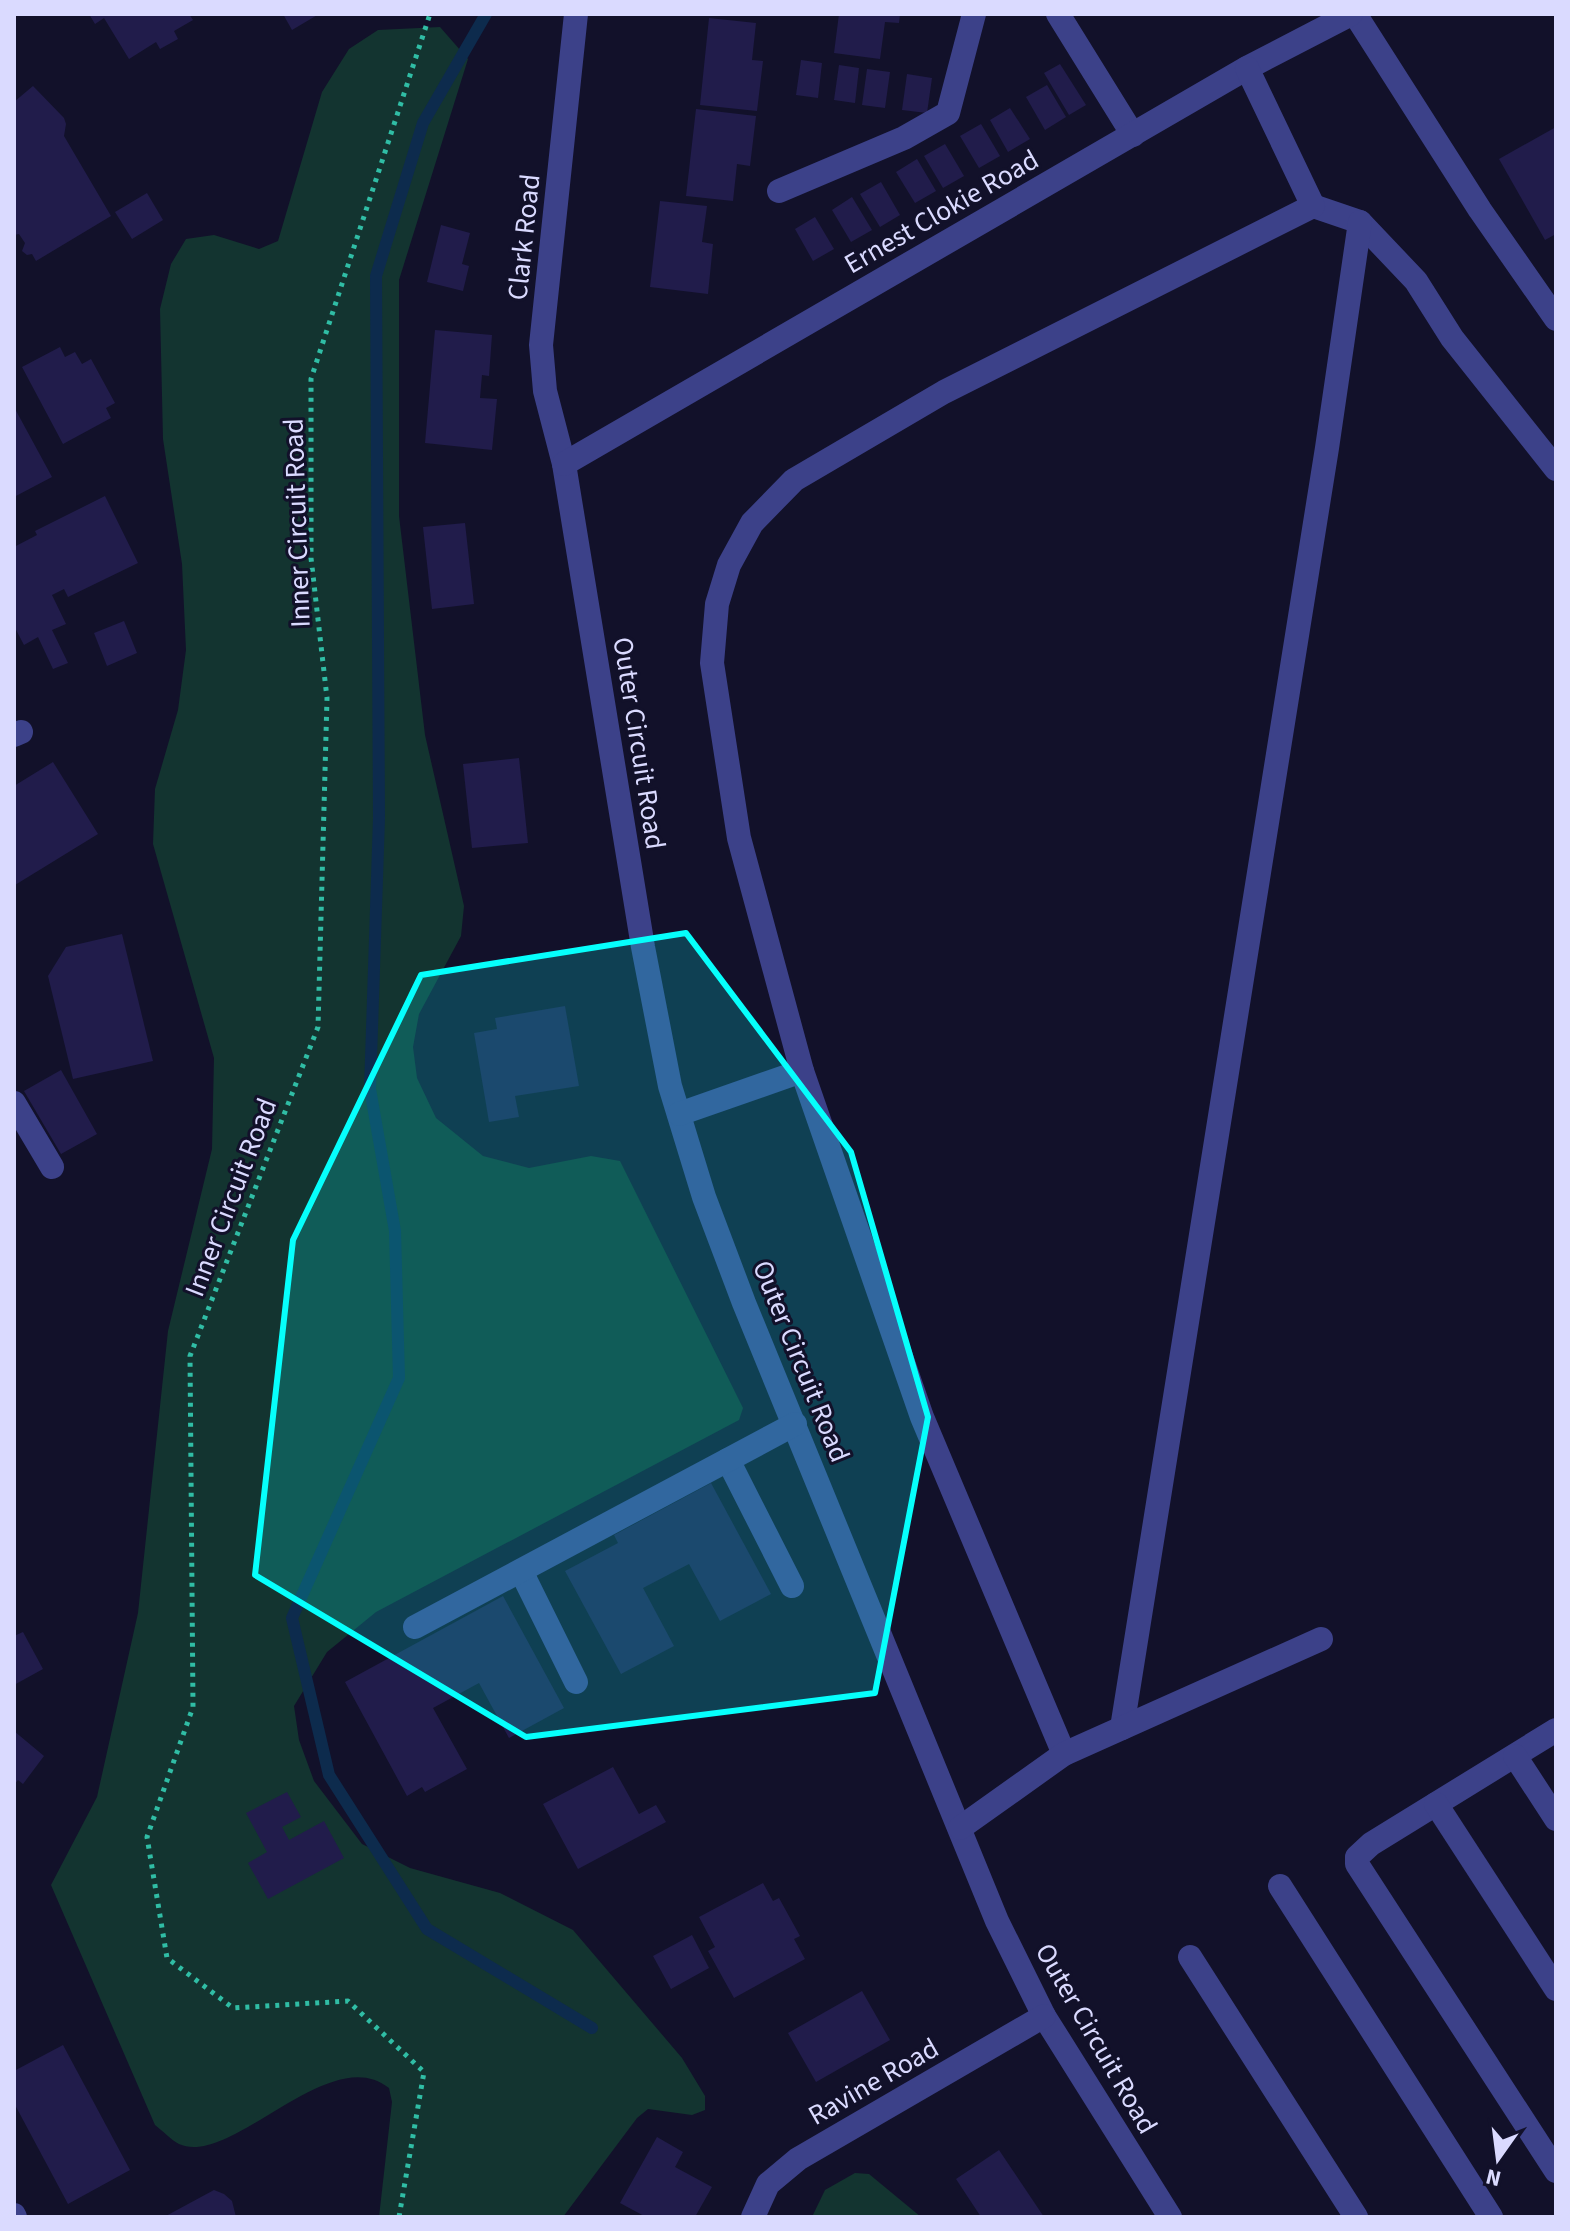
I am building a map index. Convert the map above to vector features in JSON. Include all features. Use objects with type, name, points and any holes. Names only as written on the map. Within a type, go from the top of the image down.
[{"type":"street","name":"Clark Road","points":[[564,464],[545,391],[541,345],[576,14]]},
{"type":"street","points":[[779,191],[904,138],[948,113],[974,14]]},
{"type":"street","points":[[1058,14],[1133,135]]},
{"type":"street","name":"Ernest Clokie Road","points":[[564,464],[1247,68],[1353,14]]},
{"type":"street","points":[[1353,14],[1480,210],[1556,319]]},
{"type":"street","points":[[1247,68],[1313,206]]},
{"type":"street","points":[[1064,1754],[922,1417],[802,1071],[739,838],[712,663],[717,604],[729,565],[752,523],[794,480],[944,392],[1313,206],[1360,222],[1416,281],[1452,338],[1556,469]]},
{"type":"street","points":[[1122,1728],[1317,510],[1360,222]]},
{"type":"street","name":"Outer Circuit Road","points":[[564,464],[643,947],[670,1086],[704,1197],[997,1921],[1044,2016],[1170,2217]]},
{"type":"street","points":[[679,1114],[802,1071]]},
{"type":"street","points":[[14,1103],[52,1167]]},
{"type":"street","points":[[415,1627],[795,1424]]},
{"type":"street","points":[[728,1460],[792,1586]]},
{"type":"street","points":[[521,1571],[576,1682]]},
{"type":"street","points":[[960,1828],[1064,1754],[1321,1639]]},
{"type":"street","points":[[1556,1730],[1360,1851],[1357,1864],[1556,2171]]},
{"type":"street","points":[[1515,1756],[1556,1819]]},
{"type":"street","points":[[1436,1804],[1556,1989]]},
{"type":"street","points":[[1280,1886],[1491,2217]]},
{"type":"street","points":[[1190,1957],[1356,2217]]},
{"type":"street","name":"Ravine Road","points":[[753,2217],[768,2184],[798,2159],[1044,2016]]},
{"type":"path","name":"Inner Circuit Road","points":[[399,2217],[424,2072],[348,2001],[233,2008],[167,1958],[147,1837],[193,1707],[190,1356],[318,1027],[327,698],[311,558],[311,379],[430,14]]},
{"type":"highlighted area","points":[[686,933],[851,1152],[928,1417],[875,1693],[526,1737],[255,1575],[293,1240],[421,975]]},
{"type":"green space","points":[[440,27],[468,59],[399,280],[399,516],[425,735],[464,906],[461,936],[419,1014],[413,1047],[417,1078],[436,1118],[483,1156],[529,1168],[591,1156],[620,1161],[743,1408],[739,1420],[376,1612],[327,1652],[294,1706],[299,1740],[314,1781],[362,1844],[410,1868],[500,1893],[573,1930],[682,2058],[705,2096],[705,2110],[692,2115],[648,2109],[637,2118],[563,2217],[379,2217],[392,2102],[389,2088],[365,2078],[339,2080],[310,2091],[225,2139],[201,2147],[179,2144],[155,2125],[51,1885],[97,1797],[138,1613],[168,1331],[212,1149],[214,1058],[153,844],[155,789],[178,710],[186,650],[182,564],[163,439],[160,309],[171,264],[186,239],[214,235],[259,249],[278,241],[322,92],[349,49],[378,30]]},
{"type":"green space","points":[[855,2173],[869,2174],[921,2217],[812,2217],[825,2190]]},
{"type":"building","points":[[89,14],[189,14],[193,20],[174,31],[178,39],[160,49],[156,42],[129,59],[104,18],[95,24]]},
{"type":"building","points":[[283,14],[319,14],[292,30]]},
{"type":"building","points":[[839,14],[900,14],[899,23],[885,22],[880,59],[834,53]]},
{"type":"building","points":[[709,18],[756,23],[752,60],[763,61],[757,111],[700,105]]},
{"type":"building","points":[[801,60],[822,63],[818,98],[796,95]]},
{"type":"building","points":[[1060,64],[1086,105],[1069,115],[1044,73]]},
{"type":"building","points":[[839,65],[859,68],[855,103],[834,100]]},
{"type":"building","points":[[867,69],[890,72],[885,108],[862,105]]},
{"type":"building","points":[[907,74],[932,78],[927,113],[902,110]]},
{"type":"building","points":[[1047,85],[1066,117],[1045,130],[1026,97]]},
{"type":"building","points":[[33,86],[64,118],[64,136],[111,216],[36,261],[32,254],[22,251],[25,243],[19,234],[14,235],[14,102]]},
{"type":"building","points":[[1010,108],[1030,139],[1008,152],[990,120]]},
{"type":"building","points":[[696,109],[756,116],[750,166],[737,164],[733,201],[686,196]]},
{"type":"building","points":[[981,124],[1000,156],[979,168],[960,136]]},
{"type":"building","points":[[1556,127],[1556,234],[1545,240],[1499,159]]},
{"type":"building","points":[[945,144],[964,176],[943,188],[924,156]]},
{"type":"building","points":[[917,159],[936,191],[915,203],[896,172]]},
{"type":"building","points":[[881,182],[900,215],[880,227],[860,194]]},
{"type":"building","points":[[147,193],[163,220],[132,239],[115,212]]},
{"type":"building","points":[[852,197],[872,230],[851,242],[832,210]]},
{"type":"building","points":[[660,201],[707,206],[702,242],[713,244],[708,294],[650,287]]},
{"type":"building","points":[[815,217],[834,249],[813,261],[795,229]]},
{"type":"building","points":[[441,225],[470,233],[462,264],[469,266],[463,291],[427,282]]},
{"type":"building","points":[[435,330],[492,335],[489,376],[482,375],[480,398],[497,399],[492,450],[425,443]]},
{"type":"building","points":[[60,347],[65,357],[75,352],[82,364],[91,359],[115,403],[106,408],[111,418],[63,444],[22,367]]},
{"type":"building","points":[[14,407],[52,477],[14,497]]},
{"type":"building","points":[[105,496],[138,563],[68,597],[64,589],[52,595],[66,624],[52,630],[68,663],[53,669],[38,637],[24,645],[14,626],[14,547],[37,535],[35,531]]},
{"type":"building","points":[[465,523],[474,604],[432,609],[423,527]]},
{"type":"building","points":[[124,621],[137,653],[107,666],[94,633]]},
{"type":"building","points":[[519,758],[528,843],[472,848],[463,764]]},
{"type":"building","points":[[53,762],[98,834],[15,885],[14,786]]},
{"type":"building","points":[[122,934],[153,1061],[73,1079],[48,976],[66,947]]},
{"type":"building","points":[[565,1006],[579,1086],[515,1096],[519,1117],[489,1122],[474,1033],[497,1029],[495,1018]]},
{"type":"building","points":[[61,1070],[97,1134],[61,1154],[24,1091]]},
{"type":"building","points":[[711,1483],[771,1594],[720,1621],[689,1564],[643,1588],[674,1646],[621,1674],[565,1571],[618,1543],[614,1535]]},
{"type":"building","points":[[503,1596],[564,1708],[509,1738],[479,1683],[433,1708],[467,1769],[425,1792],[422,1787],[407,1796],[345,1682]]},
{"type":"building","points":[[23,1632],[43,1669],[14,1685],[14,1636]]},
{"type":"building","points":[[14,1731],[44,1756],[23,1784],[18,1780],[14,1785]]},
{"type":"building","points":[[613,1767],[639,1814],[656,1805],[666,1822],[578,1869],[543,1804]]},
{"type":"building","points":[[287,1792],[301,1817],[282,1827],[289,1840],[324,1821],[344,1858],[268,1899],[248,1863],[267,1852],[246,1813]]},
{"type":"building","points":[[763,1883],[773,1901],[779,1898],[800,1936],[794,1939],[805,1959],[734,1998],[708,1951],[715,1947],[699,1917]]},
{"type":"building","points":[[692,1935],[709,1968],[671,1989],[653,1956]]},
{"type":"building","points":[[862,1991],[890,2040],[816,2082],[788,2033]]},
{"type":"building","points":[[63,2045],[130,2170],[68,2204],[14,2103],[14,2071]]},
{"type":"building","points":[[657,2137],[683,2152],[675,2167],[712,2187],[695,2217],[646,2217],[620,2203]]},
{"type":"building","points":[[999,2150],[1044,2217],[981,2217],[956,2179]]},
{"type":"building","points":[[214,2190],[232,2201],[236,2217],[164,2217]]},
{"type":"waterway","points":[[486,14],[423,123],[376,276],[379,818],[370,1089],[395,1231],[399,1378],[292,1618],[329,1775],[427,1929],[592,2028]]}]
